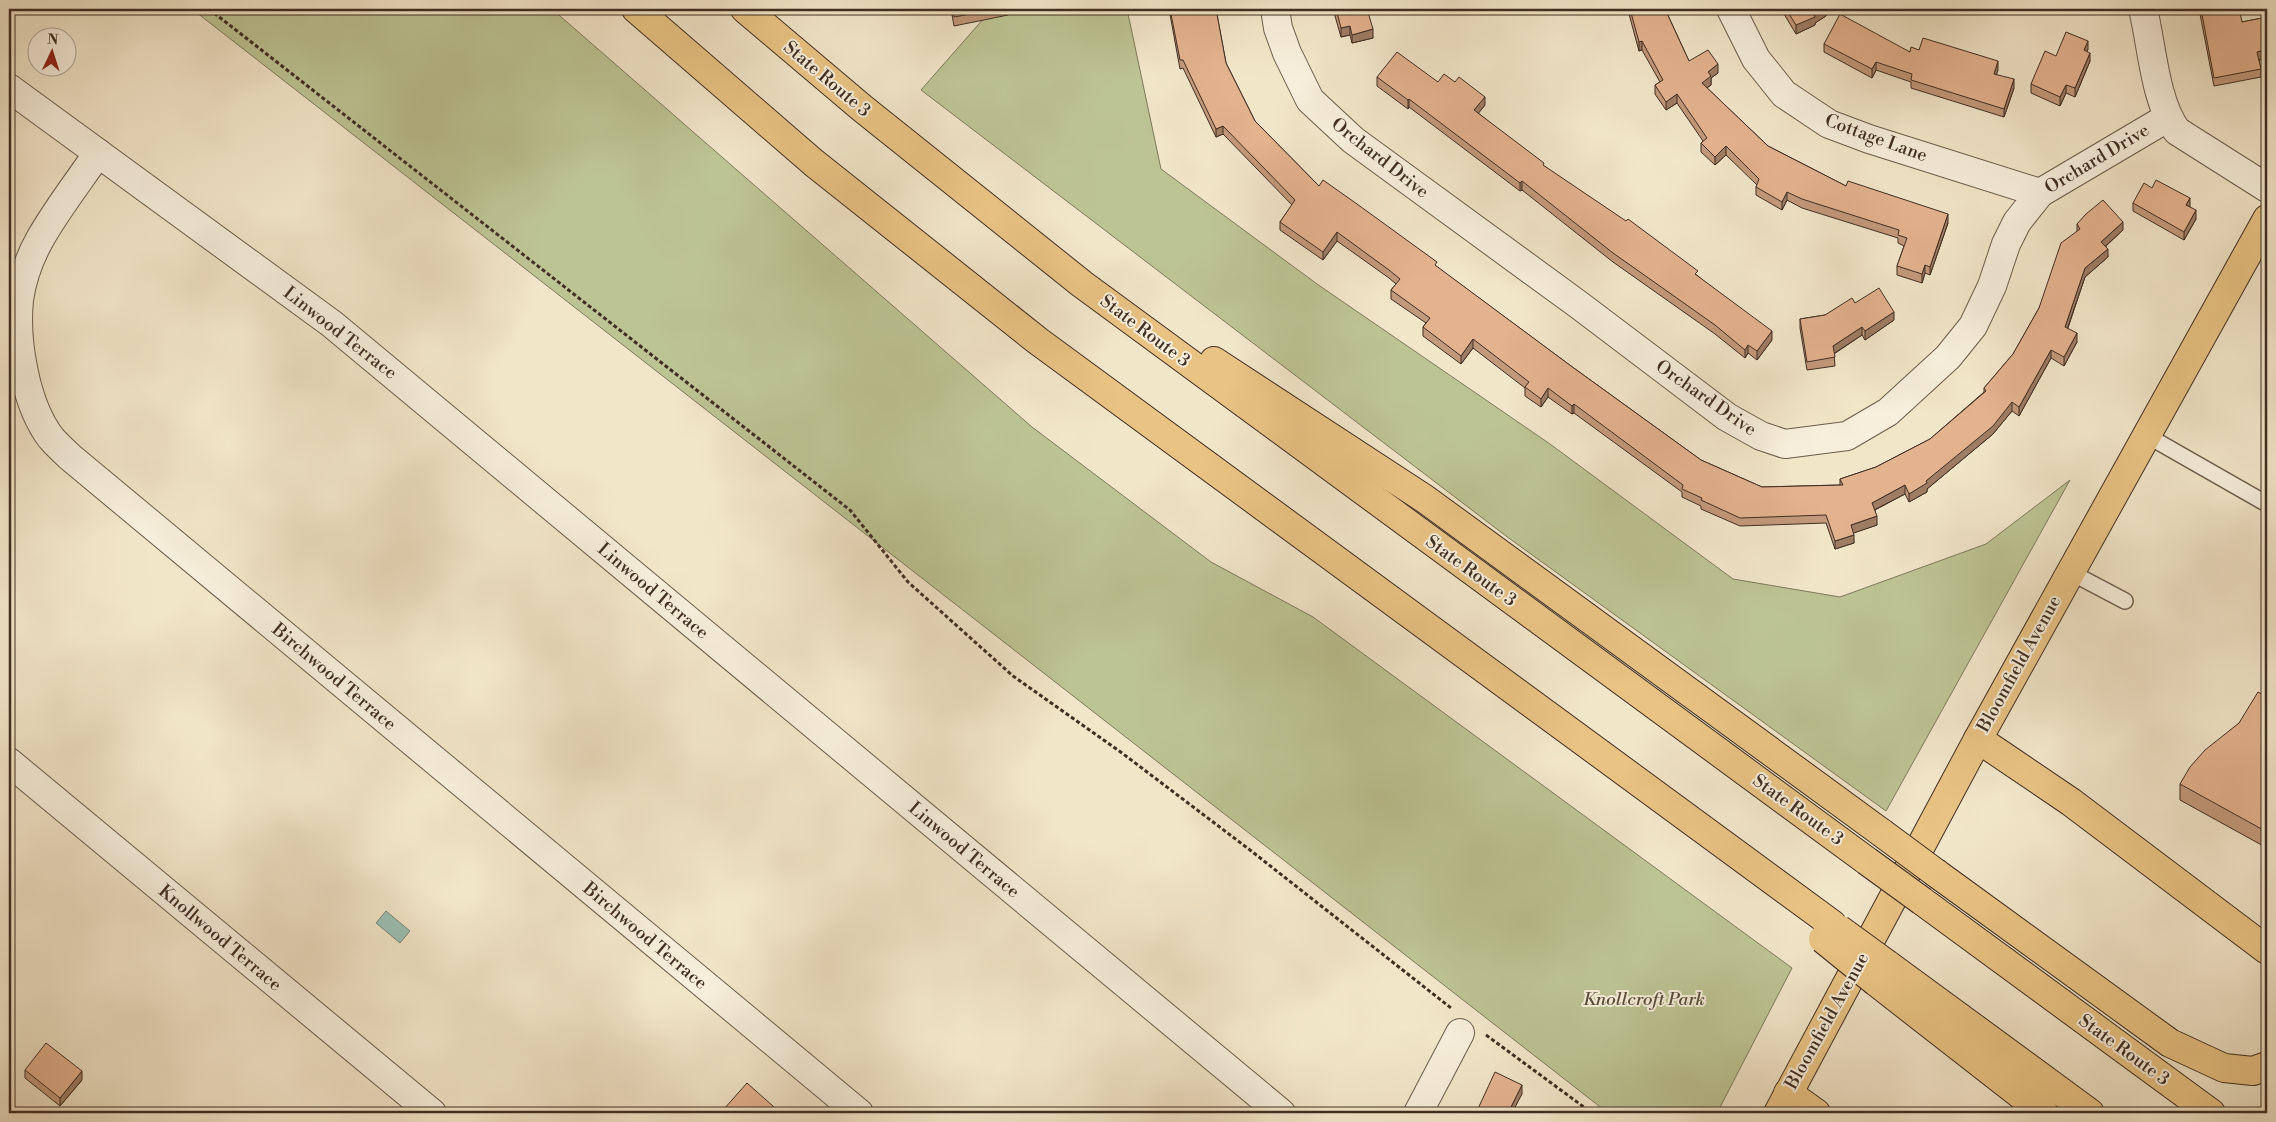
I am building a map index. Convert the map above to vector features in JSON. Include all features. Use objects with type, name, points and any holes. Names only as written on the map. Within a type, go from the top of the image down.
[{"type":"main road","points":[[636,9],[814,163],[1038,341],[1667,804],[1881,973],[2044,1113]]},
{"type":"main road","name":"State Route 3","points":[[745,9],[862,108],[1009,227],[1234,397],[2211,1113]]},
{"type":"main road","name":"Bloomfield Avenue","points":[[1783,1103],[1978,739],[2267,219]]},
{"type":"main road","points":[[1009,227],[1425,499],[1936,874],[2170,1043],[2224,1068],[2253,1071],[2267,1066]]},
{"type":"main road","points":[[1978,739],[2071,802],[2267,950]]},
{"type":"main road","points":[[1881,973],[2090,1113]]},
{"type":"main road","points":[[1783,1103],[1816,1113]]},
{"type":"street","name":"Orchard Drive","points":[[1275,9],[1278,28],[1287,53],[1310,100],[1353,140],[1579,305],[1727,417],[1761,436],[1785,444],[1847,436],[1888,412],[1923,382],[1948,357],[1973,326],[1992,286],[2006,244],[2017,222],[2040,193],[2167,118],[2177,131],[2267,188]]},
{"type":"street","name":"Cottage Lane","points":[[1731,9],[1756,59],[1784,94],[1829,124],[1869,139],[2040,193]]},
{"type":"street","points":[[2143,9],[2160,99],[2167,118]]},
{"type":"street","name":"Linwood Terrace","points":[[9,88],[332,324],[1281,1113]]},
{"type":"street","name":"Birchwood Terrace","points":[[98,153],[40,239],[26,273],[19,299],[19,336],[23,367],[34,407],[50,437],[70,457],[858,1113]]},
{"type":"street","name":"Knollwood Terrace","points":[[9,762],[432,1113]]},
{"type":"street","points":[[1418,1113],[1464,1025]]},
{"type":"lane","points":[[2146,435],[2267,504]]},
{"type":"lane","points":[[2070,572],[2125,601]]},
{"type":"path","points":[[209,9],[850,510],[908,582],[1013,676],[1122,753],[1235,838],[1464,1025],[1592,1113]]},
{"type":"green space","name":"Knollcroft Park","points":[[192,9],[552,9],[1032,427],[1211,562],[1313,617],[1792,968],[1717,1113],[1608,1113]]},
{"type":"green space","points":[[992,9],[1127,9],[1161,169],[1317,284],[1550,444],[1733,579],[1840,597],[1986,544],[2070,480],[1886,811],[1506,536],[921,90]]},
{"type":"water","points":[[386,911],[410,931],[400,943],[376,923]]},
{"type":"building","points":[[952,9],[998,9],[954,17]]},
{"type":"building","points":[[1170,9],[1216,9],[1226,63],[1255,121],[1319,186],[1323,180],[1357,204],[1437,262],[1435,265],[1701,460],[1762,487],[1843,485],[1840,479],[1876,467],[1930,439],[1986,391],[1984,388],[2013,354],[2039,308],[2061,243],[2080,229],[2077,224],[2103,200],[2123,222],[2101,242],[2108,249],[2085,268],[2065,327],[2077,333],[2064,357],[2051,350],[2019,407],[2012,402],[1993,426],[1926,481],[1927,483],[1909,494],[1905,485],[1872,503],[1877,516],[1851,525],[1854,535],[1835,541],[1826,515],[1740,518],[1701,500],[1702,498],[1682,489],[1683,485],[1574,404],[1572,406],[1548,388],[1541,399],[1525,387],[1529,382],[1473,339],[1461,356],[1423,327],[1430,318],[1391,290],[1400,279],[1337,232],[1323,252],[1280,222],[1295,200],[1223,126],[1216,129],[1183,60],[1180,60]]},
{"type":"building","points":[[1336,9],[1367,9],[1373,29],[1352,35],[1350,26],[1341,28]]},
{"type":"building","points":[[1630,9],[1665,9],[1689,61],[1708,50],[1718,64],[1708,72],[1711,76],[1702,83],[1768,146],[1846,186],[1848,181],[1948,214],[1930,267],[1925,265],[1922,274],[1897,266],[1907,238],[1898,235],[1899,230],[1802,199],[1787,192],[1782,202],[1756,187],[1759,179],[1726,146],[1715,157],[1701,143],[1707,138],[1677,94],[1666,102],[1655,85],[1663,80],[1642,41],[1639,42]]},
{"type":"building","points":[[1786,9],[1824,9],[1814,14],[1815,17],[1796,25]]},
{"type":"building","points":[[2201,9],[2231,9],[2232,14],[2240,12],[2242,22],[2267,17],[2267,49],[2257,52],[2261,69],[2214,78]]},
{"type":"building","points":[[1840,14],[1910,52],[1911,47],[1919,50],[1923,38],[1998,61],[1994,74],[2014,79],[2004,109],[1911,80],[1912,74],[1876,62],[1872,69],[1824,44]]},
{"type":"building","points":[[2066,32],[2088,41],[2084,50],[2090,53],[2075,88],[2066,85],[2060,97],[2031,84],[2045,51],[2056,56]]},
{"type":"building","points":[[1397,52],[1438,82],[1444,74],[1455,82],[1459,77],[1485,97],[1474,110],[1544,163],[1543,165],[1626,221],[1628,219],[1698,271],[1695,274],[1772,331],[1757,351],[1748,345],[1745,350],[1715,325],[1613,253],[1522,181],[1520,183],[1377,77]]},
{"type":"building","points":[[2156,180],[2190,198],[2186,205],[2196,210],[2184,232],[2133,203],[2144,183],[2152,188]]},
{"type":"building","points":[[1879,288],[1894,312],[1865,331],[1862,327],[1833,346],[1835,357],[1807,362],[1800,319],[1825,315],[1852,298],[1855,303]]},
{"type":"building","points":[[2258,692],[2267,697],[2267,832],[2180,784],[2190,767],[2205,750],[2239,723]]},
{"type":"building","points":[[46,1043],[82,1071],[60,1098],[25,1070]]},
{"type":"building","points":[[1495,1072],[1522,1085],[1508,1113],[1476,1113]]},
{"type":"building","points":[[747,1083],[774,1107],[769,1113],[729,1113],[724,1109]]}]
